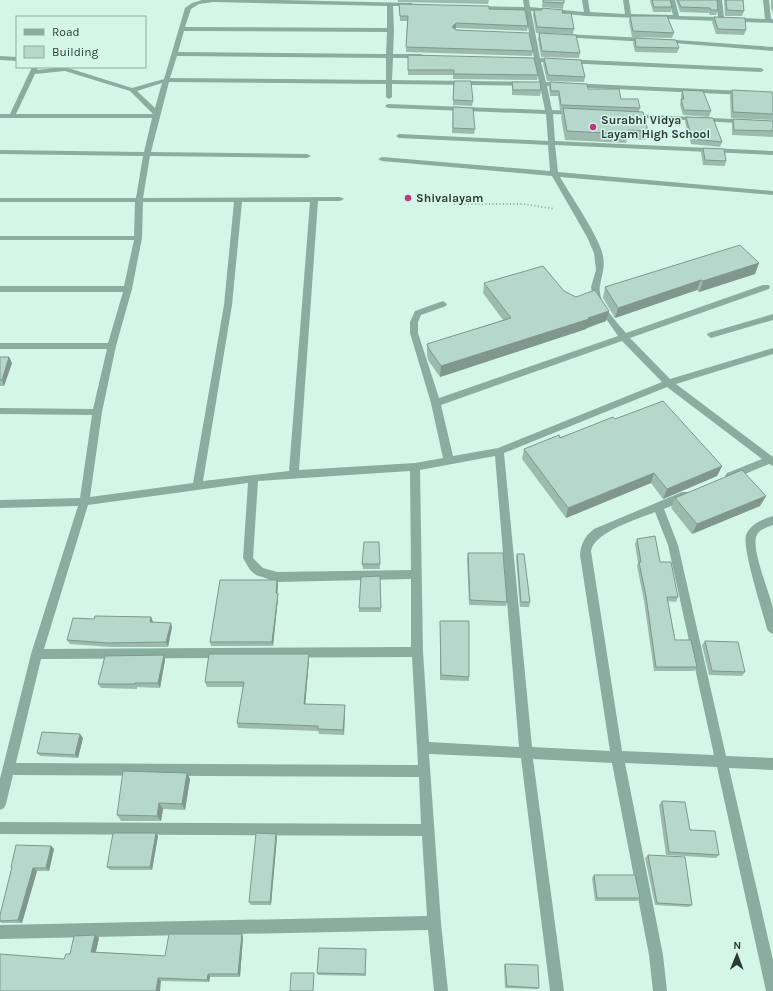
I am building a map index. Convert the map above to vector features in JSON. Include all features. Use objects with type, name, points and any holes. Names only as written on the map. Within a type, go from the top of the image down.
[{"type":"street","points":[[526,0],[549,112],[554,173],[577,212],[598,253],[600,270],[595,287],[597,300],[624,337],[668,383],[771,461]]},
{"type":"street","points":[[585,0],[587,14]]},
{"type":"street","points":[[626,0],[628,15]]},
{"type":"street","points":[[672,0],[676,17]]},
{"type":"street","points":[[719,0],[721,18]]},
{"type":"street","points":[[467,7],[528,9],[587,14],[770,21],[766,0]]},
{"type":"street","points":[[0,804],[36,654],[84,502],[97,412],[112,346],[128,289],[138,238],[139,201],[147,154],[188,8],[193,4],[202,1],[354,2],[421,5]]},
{"type":"street","points":[[388,97],[391,30],[390,4]]},
{"type":"street","points":[[181,29],[391,30]]},
{"type":"street","points":[[555,35],[724,44],[773,49]]},
{"type":"street","points":[[174,54],[429,56]]},
{"type":"street","points":[[0,58],[16,59]]},
{"type":"street","points":[[514,58],[761,70]]},
{"type":"street","points":[[12,116],[34,69],[65,69],[132,90],[157,114]]},
{"type":"street","points":[[132,90],[167,80],[543,84],[753,93]]},
{"type":"street","points":[[388,106],[580,113]]},
{"type":"street","points":[[0,116],[157,114]]},
{"type":"street","points":[[626,116],[773,123]]},
{"type":"street","points":[[399,136],[773,153]]},
{"type":"street","points":[[0,152],[307,156]]},
{"type":"street","points":[[382,159],[773,193]]},
{"type":"street","points":[[0,200],[139,201],[340,198]]},
{"type":"street","points":[[294,474],[314,199]]},
{"type":"street","points":[[197,486],[228,304],[238,200]]},
{"type":"street","points":[[0,238],[138,238]]},
{"type":"street","points":[[436,403],[766,287]]},
{"type":"street","points":[[0,289],[128,289]]},
{"type":"street","points":[[443,304],[418,313],[414,322],[414,332],[436,403],[449,461]]},
{"type":"street","points":[[711,335],[773,317]]},
{"type":"street","points":[[0,346],[112,346]]},
{"type":"street","points":[[0,504],[84,502],[253,478],[294,474],[415,467],[449,461],[499,451],[668,383],[773,352]]},
{"type":"street","points":[[0,411],[97,412]]},
{"type":"street","points":[[499,451],[526,752],[557,991]]},
{"type":"street","points":[[721,480],[771,461]]},
{"type":"street","points":[[415,467],[417,652],[434,923],[441,991]]},
{"type":"street","points":[[253,478],[248,558],[253,568],[264,574],[277,577],[417,574]]},
{"type":"street","points":[[660,991],[656,955],[616,756],[585,556],[589,538],[598,532],[693,492]]},
{"type":"street","points":[[658,507],[673,545],[773,991]]},
{"type":"street","points":[[773,520],[754,530],[750,537],[752,551],[773,629]]},
{"type":"street","points":[[36,654],[417,652]]},
{"type":"street","points":[[423,748],[720,760],[773,764]]},
{"type":"street","points":[[8,769],[424,771]]},
{"type":"street","points":[[0,828],[428,830]]},
{"type":"street","points":[[0,932],[434,923]]},
{"type":"path","points":[[454,204],[524,204],[577,212]]},
{"type":"building","points":[[543,0],[564,0],[564,3],[543,2]]},
{"type":"building","points":[[652,0],[670,0],[672,7],[654,7]]},
{"type":"building","points":[[678,0],[717,0],[718,10],[711,10],[710,8],[681,7]]},
{"type":"building","points":[[726,0],[743,0],[744,11],[727,10]]},
{"type":"building","points":[[399,4],[489,6],[489,9],[525,10],[528,26],[456,23],[452,27],[456,30],[529,33],[533,51],[406,47],[408,16],[400,16]]},
{"type":"building","points":[[542,8],[563,10],[562,13],[571,13],[574,29],[537,27],[534,10],[542,10]]},
{"type":"building","points":[[630,16],[667,16],[674,33],[633,31]]},
{"type":"building","points":[[714,17],[745,18],[746,30],[718,29]]},
{"type":"building","points":[[539,33],[576,35],[580,53],[542,51]]},
{"type":"building","points":[[635,38],[676,40],[679,48],[636,47]]},
{"type":"building","points":[[408,55],[534,58],[538,75],[454,74],[454,70],[408,70]]},
{"type":"building","points":[[544,58],[581,60],[585,77],[548,75]]},
{"type":"building","points":[[454,81],[471,81],[473,101],[453,100]]},
{"type":"building","points":[[512,82],[540,82],[541,90],[513,90]]},
{"type":"building","points":[[550,82],[587,84],[588,89],[619,89],[621,99],[638,99],[640,108],[561,105],[559,91],[551,91]]},
{"type":"building","points":[[682,90],[703,91],[711,111],[684,110],[681,99],[684,99]]},
{"type":"building","points":[[732,90],[772,92],[773,114],[733,112]]},
{"type":"building","points":[[453,107],[473,108],[475,129],[453,128]]},
{"type":"building","points":[[563,108],[643,112],[648,131],[628,130],[628,134],[567,131]]},
{"type":"building","points":[[686,117],[713,118],[722,142],[692,139]]},
{"type":"building","points":[[733,119],[773,121],[773,131],[734,130]]},
{"type":"building","points":[[703,148],[724,149],[726,161],[705,160]]},
{"type":"building","points":[[740,245],[759,263],[703,281],[701,280],[618,308],[605,287]]},
{"type":"building","points":[[543,266],[564,291],[576,297],[595,290],[609,311],[588,318],[589,319],[441,366],[427,344],[511,318],[484,283]]},
{"type":"building","points":[[0,357],[9,357],[2,380],[0,380]]},
{"type":"building","points":[[663,401],[722,466],[667,489],[654,473],[568,508],[524,449],[559,435],[560,438],[613,417],[615,419]]},
{"type":"building","points":[[742,470],[766,496],[697,524],[675,498]]},
{"type":"building","points":[[655,536],[660,562],[671,562],[678,597],[667,597],[675,640],[691,640],[697,667],[656,667],[646,596],[639,562],[641,562],[637,539]]},
{"type":"building","points":[[364,542],[379,542],[380,564],[362,564]]},
{"type":"building","points":[[468,553],[503,553],[507,602],[470,600]]},
{"type":"building","points":[[517,554],[524,554],[530,602],[521,602]]},
{"type":"building","points":[[380,576],[381,608],[359,608],[361,577]]},
{"type":"building","points":[[220,580],[277,580],[276,593],[278,593],[272,642],[210,642]]},
{"type":"building","points":[[95,616],[151,617],[150,622],[171,623],[166,642],[108,643],[67,640],[73,618],[94,619]]},
{"type":"building","points":[[440,621],[469,621],[469,677],[441,675]]},
{"type":"building","points":[[705,641],[738,642],[745,672],[712,671]]},
{"type":"building","points":[[209,654],[309,654],[304,704],[345,705],[343,730],[318,729],[318,726],[237,723],[244,682],[205,682]]},
{"type":"building","points":[[164,655],[158,683],[98,684],[105,656]]},
{"type":"building","points":[[42,732],[80,734],[75,755],[37,753]]},
{"type":"building","points":[[123,771],[187,773],[182,804],[159,803],[157,816],[117,815]]},
{"type":"building","points":[[662,801],[685,802],[690,830],[715,831],[719,855],[669,852]]},
{"type":"building","points":[[113,833],[156,833],[150,867],[107,867]]},
{"type":"building","points":[[256,833],[276,834],[270,902],[249,902]]},
{"type":"building","points":[[16,845],[51,846],[46,868],[33,868],[18,920],[0,921],[0,915]]},
{"type":"building","points":[[648,855],[685,857],[692,905],[657,903]]},
{"type":"building","points":[[594,875],[635,875],[640,898],[597,898]]},
{"type":"building","points":[[169,934],[242,934],[238,974],[208,974],[207,980],[158,978],[156,991],[0,991],[0,954],[64,959],[66,954],[70,954],[74,936],[95,935],[91,952],[165,956]]},
{"type":"building","points":[[319,948],[366,949],[365,974],[317,973]]},
{"type":"building","points":[[505,964],[538,965],[539,988],[507,986]]},
{"type":"building","points":[[291,973],[314,973],[313,991],[290,991]]},
{"type":"place","name":"Surabhi Vidya Layam High School","points":[[593,127]]},
{"type":"place","name":"Shivalayam","points":[[408,198]]}]
